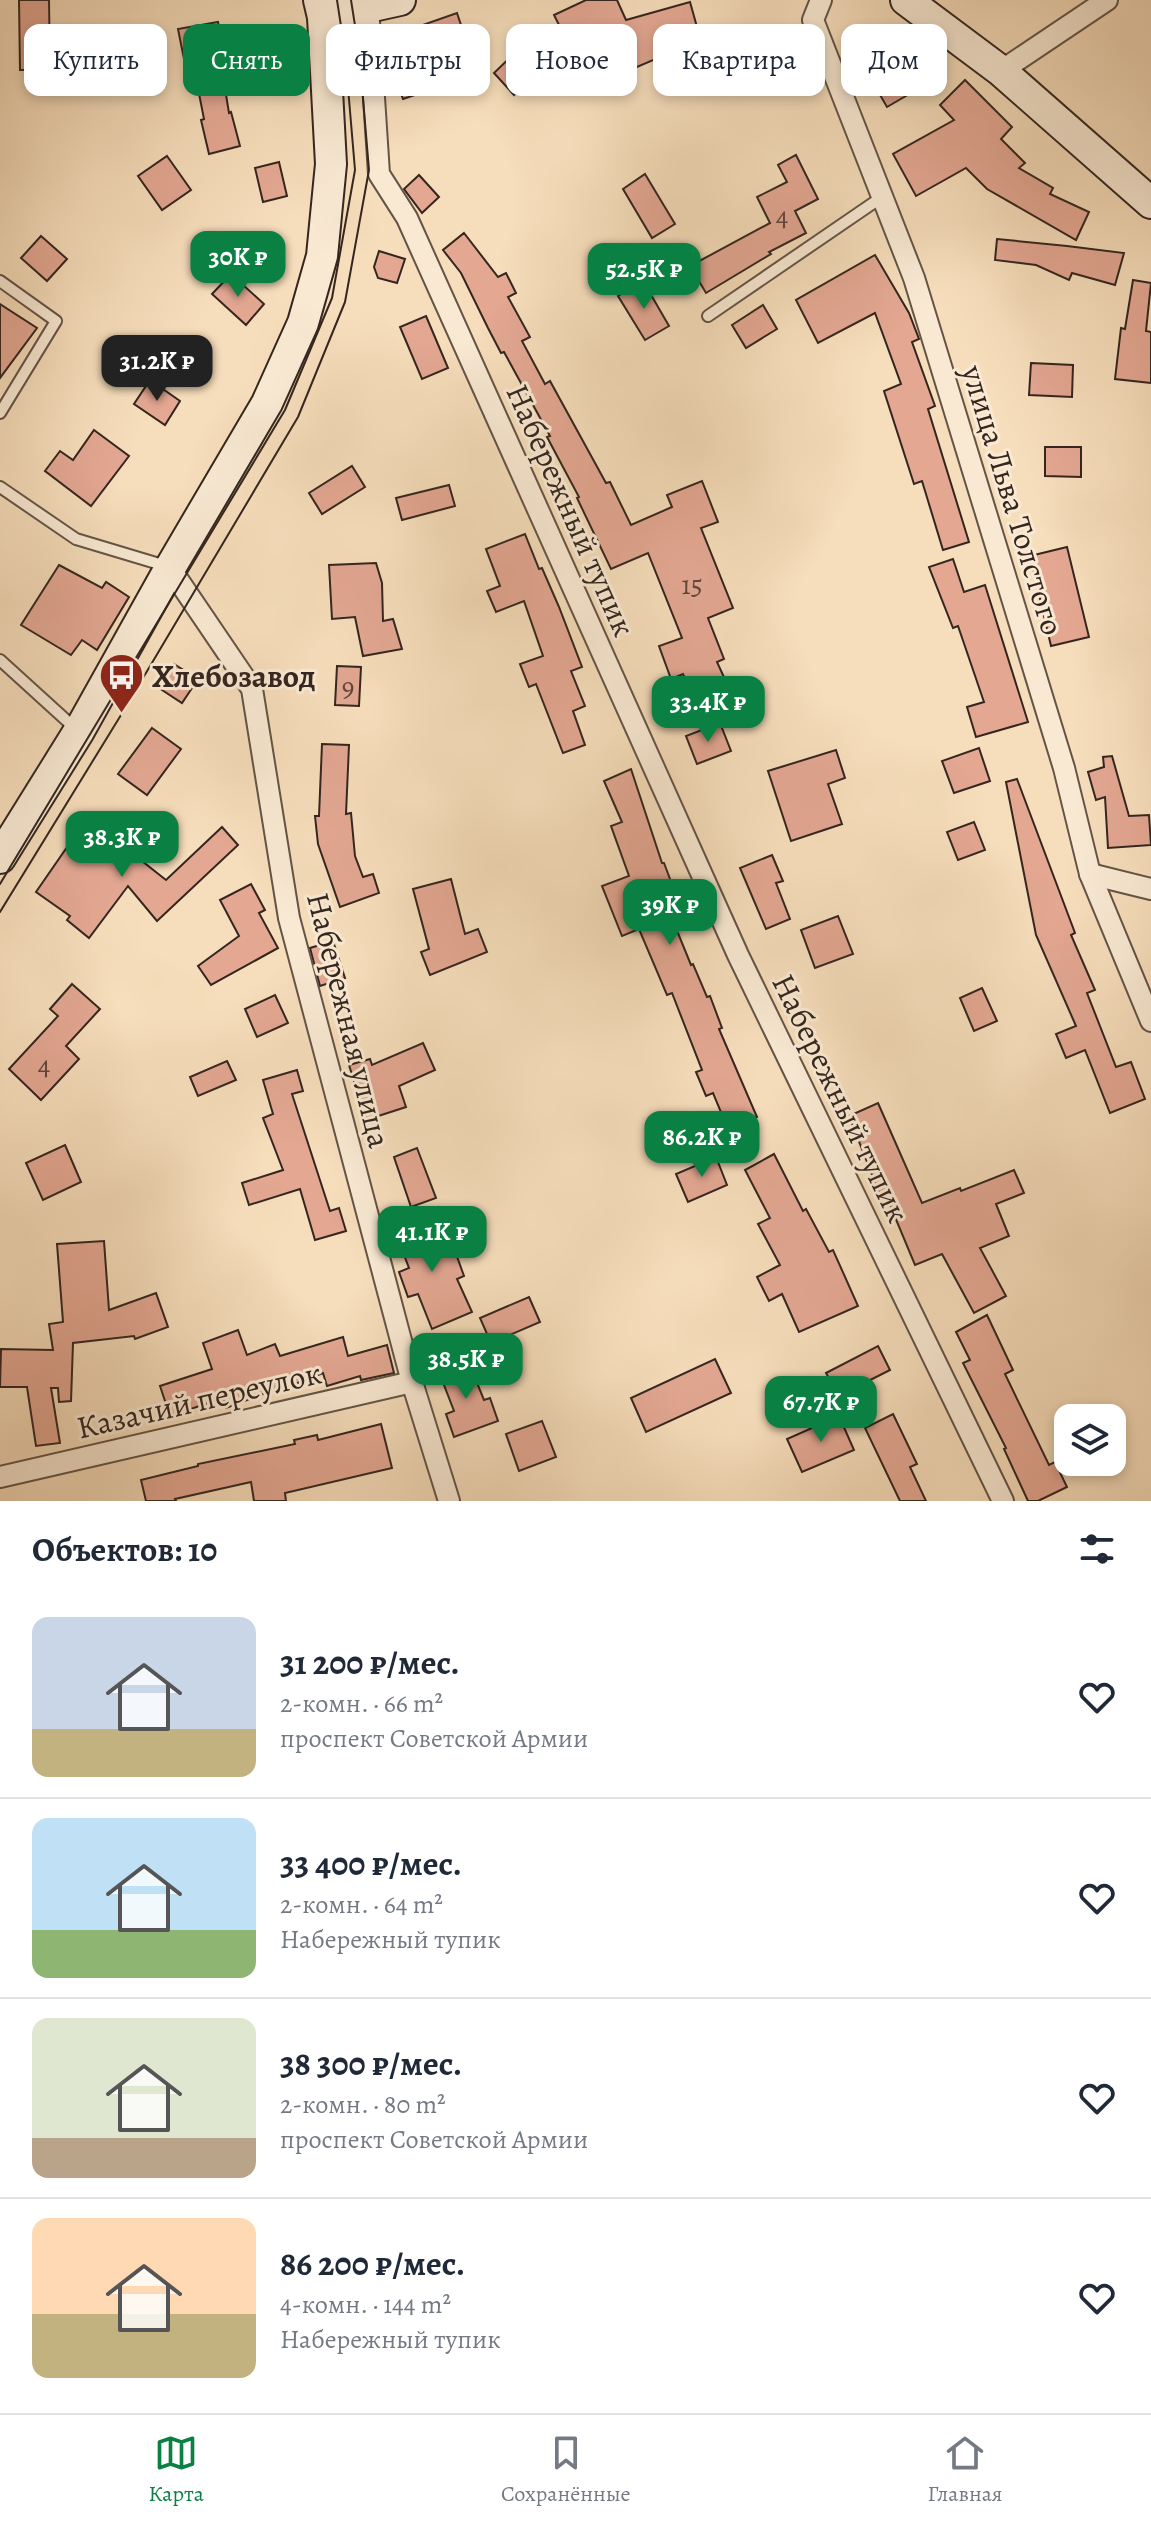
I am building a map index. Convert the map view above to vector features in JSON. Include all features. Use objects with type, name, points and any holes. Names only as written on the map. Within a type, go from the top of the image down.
[{"type":"main road","points":[[0,858],[79,731],[267,403],[303,323],[322,256],[331,164],[321,9],[400,0]]},
{"type":"main road","points":[[906,0],[1001,71],[1151,203]]},
{"type":"street","name":"улица Льва Толстого","points":[[821,0],[813,20],[914,278],[1064,768],[1090,874],[1151,1021]]},
{"type":"street","points":[[1001,71],[1107,0]]},
{"type":"street","name":"Набережный тупик","points":[[368,6],[379,174],[407,218],[738,955],[1003,1501]]},
{"type":"street","name":"Набережная улица","points":[[170,568],[252,689],[289,918],[412,1382],[449,1501]]},
{"type":"street","points":[[1090,874],[1151,889]]},
{"type":"street","name":"Казачий переулок","points":[[0,1477],[412,1382]]},
{"type":"lane","points":[[708,316],[882,197]]},
{"type":"lane","points":[[0,281],[56,321],[0,413]]},
{"type":"lane","points":[[0,487],[76,539],[170,568]]},
{"type":"lane","points":[[0,660],[79,731]]},
{"type":"building","points":[[19,0],[49,0],[49,24],[24,24],[24,70],[20,70]]},
{"type":"building","points":[[586,0],[617,0],[626,20],[690,2],[696,24],[653,24],[653,60],[637,67],[637,24],[558,24],[554,15]]},
{"type":"building","points":[[457,13],[461,24],[425,24]]},
{"type":"building","points":[[183,28],[183,54],[178,29]]},
{"type":"building","points":[[506,62],[506,86],[494,73]]},
{"type":"building","points":[[965,80],[1012,127],[1001,139],[1025,163],[1019,168],[1053,188],[1050,194],[1089,212],[1076,240],[987,189],[966,168],[916,196],[893,154],[954,120],[940,105]]},
{"type":"building","points":[[199,96],[226,96],[240,146],[209,154],[201,120],[204,119]]},
{"type":"building","points":[[881,96],[906,96],[887,107]]},
{"type":"building","points":[[796,155],[818,199],[795,211],[806,233],[769,252],[771,254],[706,293],[690,266],[770,223],[757,197],[787,182],[778,165]]},
{"type":"building","points":[[167,156],[191,190],[162,210],[138,176]]},
{"type":"building","points":[[279,162],[287,196],[263,202],[255,168]]},
{"type":"building","points":[[645,174],[675,224],[652,238],[623,189]]},
{"type":"building","points":[[419,175],[439,197],[422,213],[404,189]]},
{"type":"building","points":[[464,233],[498,277],[506,273],[516,293],[508,297],[530,337],[522,341],[545,384],[550,381],[606,483],[610,482],[631,525],[672,507],[667,495],[702,481],[718,522],[701,528],[733,608],[708,618],[724,659],[717,662],[739,710],[705,725],[683,674],[671,679],[659,646],[682,638],[648,553],[611,569],[579,497],[547,437],[550,436],[504,352],[501,353],[461,273],[443,250]]},
{"type":"building","points":[[41,236],[67,259],[47,281],[21,258]]},
{"type":"building","points":[[997,239],[1124,253],[1115,285],[1072,273],[1069,280],[1036,265],[995,260]]},
{"type":"building","points":[[379,251],[405,259],[397,283],[378,278],[374,267]]},
{"type":"building","points":[[875,255],[909,313],[919,339],[912,342],[935,406],[928,409],[969,542],[943,550],[922,481],[914,484],[884,391],[901,384],[875,313],[818,343],[796,300]]},
{"type":"building","points":[[231,274],[264,304],[246,325],[212,294]]},
{"type":"building","points":[[1133,280],[1151,283],[1146,331],[1151,332],[1151,383],[1115,379],[1121,328],[1125,329]]},
{"type":"building","points":[[643,281],[669,326],[645,340],[618,296]]},
{"type":"building","points":[[0,304],[37,328],[0,378]]},
{"type":"building","points":[[763,305],[777,329],[746,348],[732,325]]},
{"type":"building","points":[[426,316],[448,368],[422,379],[400,327]]},
{"type":"building","points":[[1031,363],[1073,365],[1072,397],[1029,395]]},
{"type":"building","points":[[150,380],[180,401],[165,425],[134,404]]},
{"type":"building","points":[[94,430],[129,456],[91,506],[45,471],[60,451],[73,460]]},
{"type":"building","points":[[1045,447],[1081,447],[1081,477],[1045,476]]},
{"type":"building","points":[[352,466],[365,487],[322,514],[309,493]]},
{"type":"building","points":[[449,485],[455,506],[402,520],[396,498]]},
{"type":"building","points":[[525,534],[559,607],[582,667],[571,671],[585,706],[573,711],[585,745],[563,753],[536,684],[529,687],[520,664],[543,656],[524,601],[496,612],[487,591],[500,586],[486,549]]},
{"type":"building","points":[[1067,547],[1089,637],[1051,646],[1030,556]]},
{"type":"building","points":[[953,559],[964,592],[985,585],[1028,722],[976,737],[967,707],[984,702],[958,626],[953,628],[929,567]]},
{"type":"building","points":[[376,563],[382,583],[383,621],[393,619],[402,649],[363,656],[355,617],[332,619],[329,565]]},
{"type":"building","points":[[59,565],[102,588],[106,582],[129,597],[97,650],[82,640],[71,655],[21,625]]},
{"type":"building","points":[[174,664],[198,679],[182,703],[159,688]]},
{"type":"building","points":[[337,666],[361,667],[359,706],[335,705]]},
{"type":"building","points":[[720,723],[731,751],[697,764],[686,736]]},
{"type":"building","points":[[152,728],[181,749],[147,795],[118,774]]},
{"type":"building","points":[[322,744],[349,745],[346,814],[351,813],[355,856],[363,877],[373,874],[379,893],[340,907],[318,844],[315,816],[319,816]]},
{"type":"building","points":[[979,748],[990,781],[954,793],[942,761]]},
{"type":"building","points":[[836,750],[845,778],[828,784],[842,824],[791,841],[768,771]]},
{"type":"building","points":[[1112,756],[1129,816],[1149,815],[1151,845],[1108,848],[1105,797],[1096,800],[1088,772],[1104,767],[1103,757]]},
{"type":"building","points":[[631,769],[662,863],[682,911],[671,916],[691,965],[707,997],[710,996],[722,1028],[719,1029],[757,1117],[728,1129],[713,1093],[706,1096],[696,1072],[702,1070],[672,993],[667,995],[639,929],[622,936],[602,886],[629,876],[611,826],[622,822],[604,781]]},
{"type":"building","points":[[1017,779],[1075,933],[1071,935],[1095,990],[1087,993],[1116,1067],[1131,1062],[1145,1099],[1110,1113],[1085,1050],[1066,1058],[1056,1034],[1076,1026],[1036,935],[1006,782]]},
{"type":"building","points":[[974,822],[985,850],[958,860],[947,832]]},
{"type":"building","points":[[81,827],[126,863],[133,854],[166,880],[222,827],[238,845],[157,921],[128,886],[89,938],[67,920],[70,916],[36,892]]},
{"type":"building","points":[[772,855],[783,881],[776,883],[790,919],[766,929],[740,868]]},
{"type":"building","points":[[451,879],[465,934],[478,929],[487,952],[430,975],[421,952],[429,949],[413,889]]},
{"type":"building","points":[[251,884],[265,910],[259,913],[278,948],[211,985],[198,966],[239,936],[220,900]]},
{"type":"building","points":[[838,916],[853,954],[815,968],[801,930]]},
{"type":"building","points":[[333,941],[345,978],[320,986],[310,948]]},
{"type":"building","points":[[72,984],[100,1009],[66,1046],[79,1059],[41,1100],[9,1069],[58,1016],[50,1009]]},
{"type":"building","points":[[982,988],[997,1021],[974,1031],[960,998]]},
{"type":"building","points":[[275,995],[288,1023],[257,1037],[245,1009]]},
{"type":"building","points":[[423,1043],[435,1070],[399,1086],[406,1107],[366,1120],[349,1065],[370,1059],[372,1065]]},
{"type":"building","points":[[227,1061],[236,1080],[198,1096],[190,1077]]},
{"type":"building","points":[[297,1070],[303,1091],[292,1094],[330,1211],[339,1208],[346,1231],[315,1240],[300,1189],[249,1205],[242,1183],[283,1170],[263,1118],[273,1114],[263,1080]]},
{"type":"building","points":[[878,1103],[922,1203],[1014,1170],[1024,1193],[996,1204],[1009,1236],[980,1248],[1006,1296],[974,1313],[942,1254],[915,1265],[885,1193],[880,1195],[849,1116]]},
{"type":"building","points":[[65,1145],[81,1182],[43,1200],[26,1163]]},
{"type":"building","points":[[417,1148],[436,1198],[411,1207],[394,1157]]},
{"type":"building","points":[[774,1154],[803,1211],[806,1209],[829,1252],[833,1250],[858,1306],[799,1332],[782,1294],[769,1301],[757,1277],[780,1265],[758,1224],[770,1218],[745,1170]]},
{"type":"building","points":[[716,1157],[727,1185],[688,1202],[676,1174]]},
{"type":"building","points":[[426,1216],[441,1256],[455,1251],[464,1276],[457,1279],[472,1312],[432,1329],[418,1294],[408,1297],[399,1272],[409,1268],[394,1229]]},
{"type":"building","points":[[104,1241],[109,1310],[156,1293],[168,1327],[135,1339],[134,1336],[73,1343],[71,1401],[59,1402],[58,1388],[51,1388],[60,1443],[36,1446],[27,1387],[0,1387],[1,1349],[53,1350],[49,1324],[63,1322],[57,1244]]},
{"type":"building","points":[[529,1297],[540,1322],[491,1343],[480,1318]]},
{"type":"building","points":[[987,1315],[1013,1370],[1005,1374],[1049,1465],[1054,1462],[1054,1476],[1062,1476],[1067,1487],[1038,1501],[1028,1501],[1006,1448],[963,1363],[970,1360],[956,1332]]},
{"type":"building","points":[[238,1330],[247,1355],[275,1344],[280,1356],[343,1337],[348,1356],[387,1345],[394,1373],[361,1380],[360,1376],[327,1386],[323,1373],[226,1408],[223,1398],[170,1416],[160,1386],[212,1369],[203,1343]]},
{"type":"building","points":[[878,1346],[890,1370],[839,1396],[826,1373]]},
{"type":"building","points":[[715,1359],[731,1393],[646,1432],[631,1398]]},
{"type":"building","points":[[468,1361],[484,1400],[490,1398],[498,1421],[454,1437],[446,1414],[454,1411],[439,1372]]},
{"type":"building","points":[[893,1414],[917,1464],[910,1467],[926,1501],[900,1501],[865,1428]]},
{"type":"building","points":[[839,1416],[854,1450],[802,1472],[787,1439]]},
{"type":"building","points":[[542,1421],[556,1457],[519,1471],[506,1434]]},
{"type":"building","points":[[381,1424],[392,1468],[285,1493],[286,1501],[254,1501],[251,1482],[176,1501],[146,1501],[141,1480],[198,1464],[295,1444],[294,1440],[317,1435],[318,1440]]},
{"type":"tram line","points":[[0,884],[285,410],[332,298],[355,170],[345,52],[337,0]]},
{"type":"tram line","points":[[0,912],[298,417],[345,302],[369,170],[359,51],[351,0]]},
{"type":"place","name":"Хлебозавод","points":[[121,715]]}]
